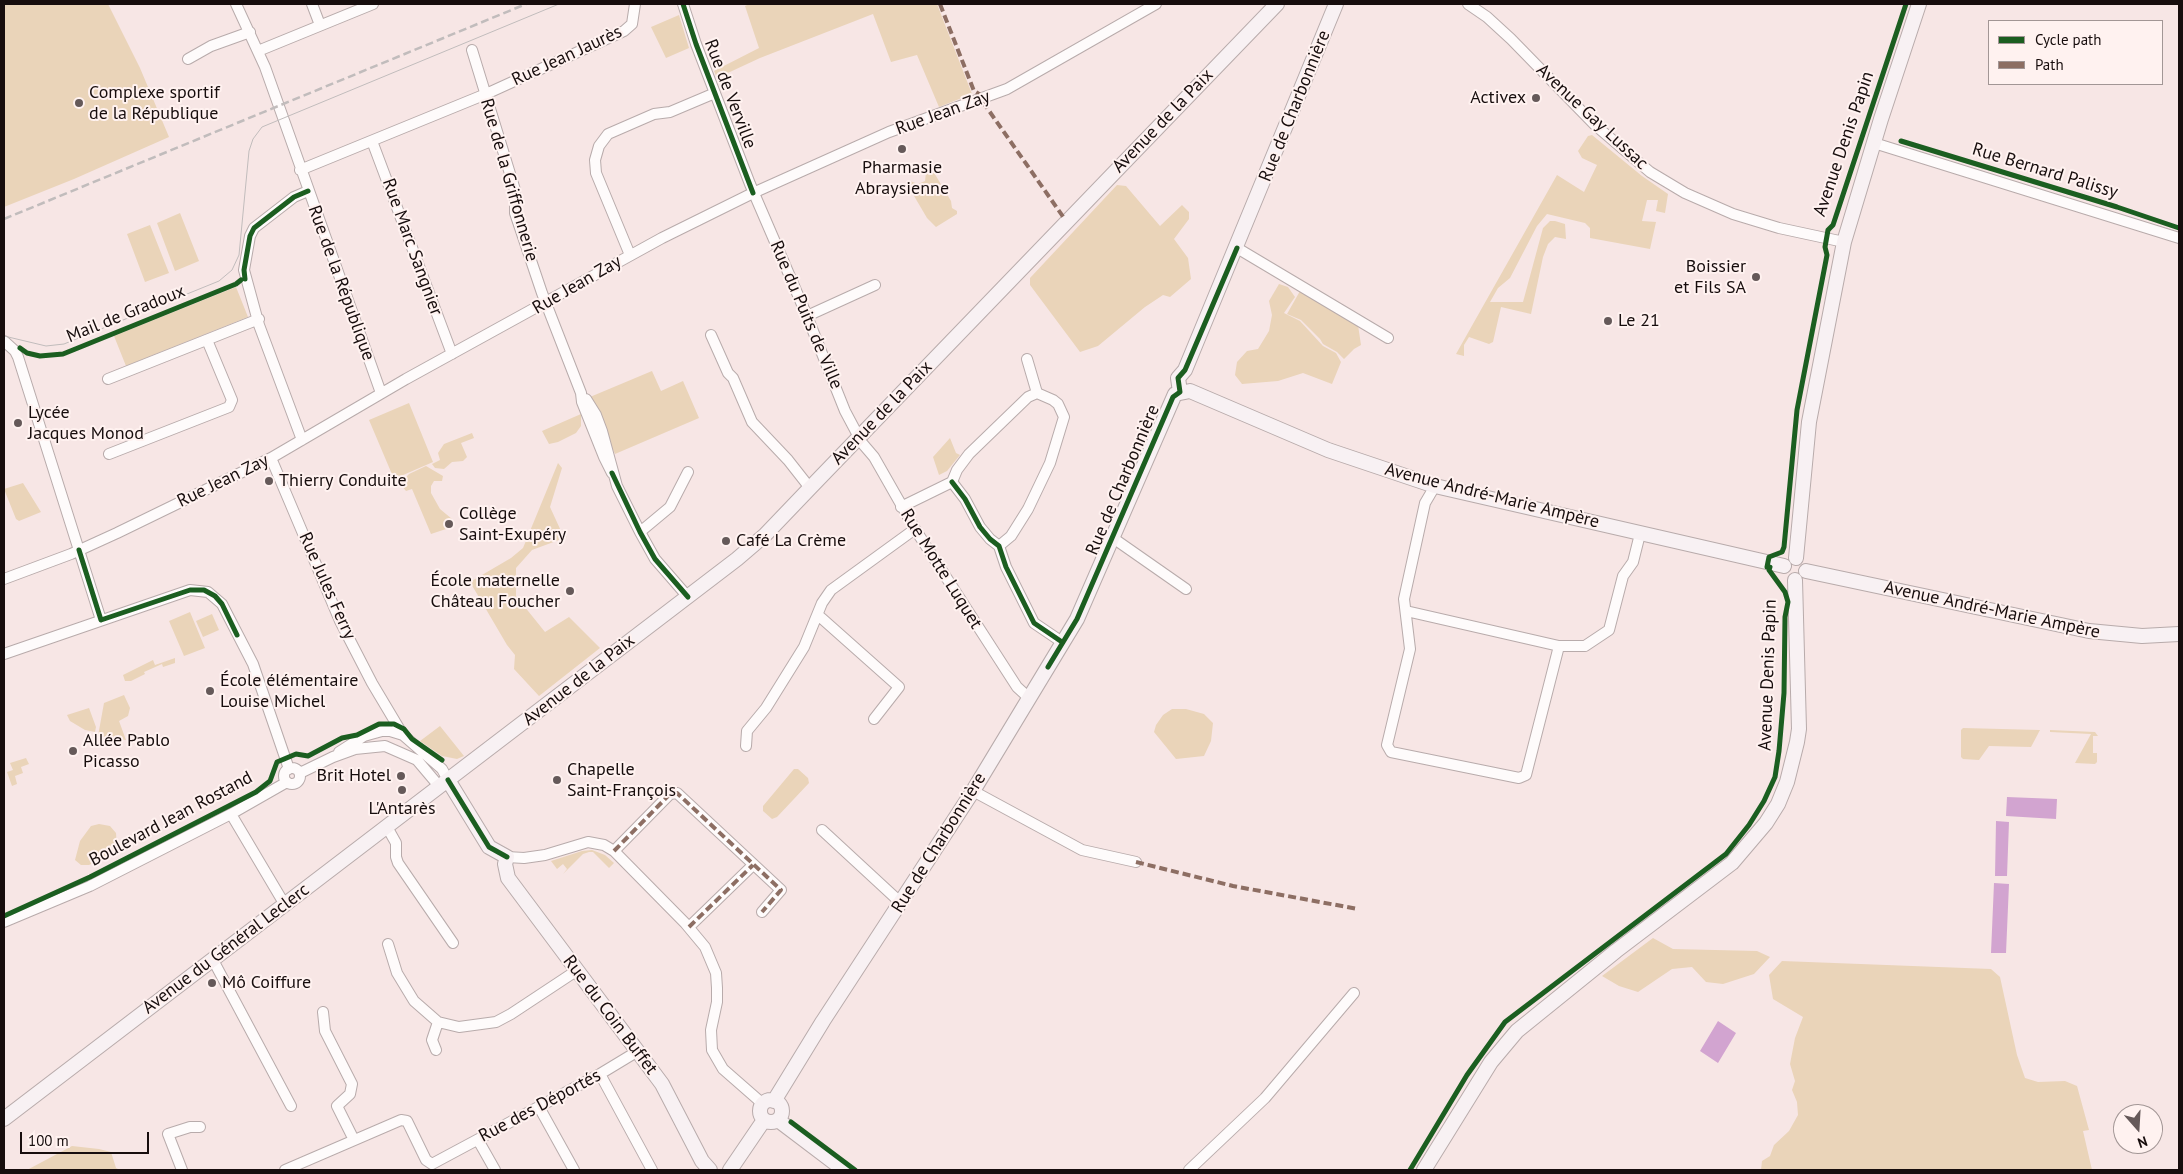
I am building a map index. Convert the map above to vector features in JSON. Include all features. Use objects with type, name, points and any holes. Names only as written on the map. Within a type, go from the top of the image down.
[{"type":"main road","name":"Avenue de la Paix","points":[[444,783],[751,547],[1277,4]]},
{"type":"main road","name":"Rue de Charbonnière","points":[[769,1102],[973,791],[1077,619],[1173,396],[1180,392],[1178,378],[1186,370],[1336,4]]},
{"type":"main road","name":"Avenue Denis Papin","points":[[1796,558],[1809,422],[1844,242],[1919,4]]},
{"type":"main road","name":"Avenue André-Marie Ampère","points":[[1180,392],[1190,391],[1328,450],[1435,486],[1784,566]]},
{"type":"main road","points":[[1796,558],[1804,562],[1806,571],[1802,577],[1795,580],[1786,576],[1784,566],[1790,559],[1796,558]]},
{"type":"main road","name":"Avenue André-Marie Ampère","points":[[1806,571],[2089,632],[2142,636],[2179,634]]},
{"type":"main road","name":"Avenue Denis Papin","points":[[1424,1170],[1488,1068],[1517,1031],[1609,957],[1732,863],[1766,824],[1778,804],[1787,782],[1797,742],[1795,580]]},
{"type":"main road","points":[[444,783],[489,847],[506,861]]},
{"type":"main road","name":"Avenue du Général Leclerc","points":[[4,1119],[444,783]]},
{"type":"main road","name":"Rue du Coin Buffet","points":[[506,861],[508,878],[662,1084],[702,1161],[710,1170]]},
{"type":"main road","points":[[730,1170],[771,1120],[782,1111],[780,1104],[769,1102],[761,1114],[771,1120],[844,1170]]},
{"type":"street","name":"Rue de la République","points":[[238,4],[258,51],[381,393]]},
{"type":"street","points":[[312,4],[320,25]]},
{"type":"street","points":[[258,51],[373,4]]},
{"type":"street","name":"Rue Jean Jaurès","points":[[300,170],[486,94],[628,28],[634,19],[635,4]]},
{"type":"street","name":"Rue de Verville","points":[[683,4],[753,193]]},
{"type":"street","name":"Rue Jean Zay","points":[[4,580],[79,550],[271,458],[381,393],[547,303],[630,255],[753,193],[889,132],[1007,89],[1156,4]]},
{"type":"street","name":"Avenue Gay Lussac","points":[[1468,4],[1505,34],[1594,125],[1650,172],[1685,193],[1733,214],[1779,228],[1844,242]]},
{"type":"street","points":[[188,59],[211,46],[250,32]]},
{"type":"street","name":"Rue de la Griffonnerie","points":[[472,50],[515,190],[515,213],[581,393],[582,402],[604,457],[640,532],[655,559],[688,597]]},
{"type":"street","points":[[630,255],[596,173],[595,160],[599,146],[608,134],[654,114],[670,112],[715,93]]},
{"type":"street","name":"Rue Marc Sangnier","points":[[372,141],[452,354]]},
{"type":"street","name":"Rue Bernard Palissy","points":[[1874,143],[2179,238]]},
{"type":"street","points":[[302,440],[259,325],[259,319],[245,279],[244,270],[250,236],[254,228],[294,197],[308,191]]},
{"type":"street","name":"Rue du Puits de Ville","points":[[753,193],[808,316],[845,411],[859,436]]},
{"type":"street","points":[[1237,248],[1373,333],[1388,338]]},
{"type":"street","points":[[808,316],[874,285]]},
{"type":"street","points":[[108,380],[259,319]]},
{"type":"street","points":[[711,335],[728,373],[733,378],[750,419],[788,460],[810,488]]},
{"type":"street","points":[[109,454],[229,407],[232,400],[207,340]]},
{"type":"street","points":[[4,341],[15,351],[101,620]]},
{"type":"street","points":[[1027,359],[1037,394]]},
{"type":"street","points":[[902,507],[952,482],[957,470],[969,454],[1028,397],[1037,394],[1053,400],[1058,404],[1064,417],[1050,463],[1028,509],[1011,536],[999,546]]},
{"type":"street","name":"Rue Motte Luquet","points":[[859,436],[874,457],[915,529],[1017,687],[1029,698]]},
{"type":"street","name":"Rue Jules Ferry","points":[[271,458],[340,621],[403,736]]},
{"type":"street","points":[[640,532],[670,507],[688,472]]},
{"type":"street","points":[[952,482],[965,499],[980,527],[999,546],[1006,566],[1034,623],[1062,642]]},
{"type":"street","points":[[1435,486],[1426,503],[1404,599],[1410,649],[1387,745],[1391,752],[1519,778],[1526,775],[1559,646]]},
{"type":"street","points":[[746,746],[747,731],[766,708],[799,655],[822,604],[831,590],[915,529]]},
{"type":"street","points":[[1406,611],[1559,646],[1585,646],[1609,630],[1623,576],[1633,562],[1640,534]]},
{"type":"street","points":[[1113,538],[1186,589]]},
{"type":"street","points":[[4,654],[190,590],[204,590],[215,596],[222,604],[256,671],[289,769]]},
{"type":"street","points":[[818,615],[899,687],[874,719]]},
{"type":"street","name":"Rue Jules Ferry","points":[[389,711],[390,748]]},
{"type":"street","points":[[333,757],[348,744],[364,736],[382,731],[390,731],[403,736],[442,769],[444,783]]},
{"type":"street","points":[[289,769],[285,775],[287,782],[292,784],[297,782],[300,773],[333,757],[366,747],[390,748],[416,760],[444,783]]},
{"type":"street","points":[[289,769],[296,769],[300,773]]},
{"type":"street","name":"Boulevard Jean Rostand","points":[[4,922],[90,886],[231,814],[287,782]]},
{"type":"street","points":[[973,791],[1082,850],[1136,862]]},
{"type":"street","points":[[614,851],[670,794],[677,793],[781,890],[762,912]]},
{"type":"street","points":[[231,814],[285,905]]},
{"type":"street","points":[[387,827],[396,843],[398,863],[453,944]]},
{"type":"street","points":[[822,830],[901,903]]},
{"type":"street","points":[[506,861],[545,855],[588,842],[604,845],[614,851],[689,927],[705,947],[716,973],[718,995],[710,1030],[712,1050],[723,1068],[769,1102]]},
{"type":"street","points":[[689,927],[753,865]]},
{"type":"street","points":[[388,944],[397,973],[414,1001],[438,1022],[459,1027],[496,1022],[576,971]]},
{"type":"street","points":[[213,960],[291,1106]]},
{"type":"street","points":[[1189,1170],[1265,1098],[1354,993]]},
{"type":"street","points":[[285,1170],[354,1140],[337,1106],[350,1094],[352,1084],[326,1030],[323,1012]]},
{"type":"street","points":[[436,1050],[432,1040],[438,1022]]},
{"type":"street","name":"Rue des Déportés","points":[[354,1140],[389,1124],[405,1120],[409,1124],[426,1160],[432,1164],[600,1074],[638,1051]]},
{"type":"street","points":[[600,1074],[652,1170]]},
{"type":"street","points":[[539,1107],[574,1170]]},
{"type":"street","points":[[182,1170],[168,1134],[190,1127],[200,1127]]},
{"type":"street","points":[[478,1140],[495,1170]]},
{"type":"shaded area","name":"Complexe sportif de la République","points":[[4,4],[108,4],[140,68],[169,137],[74,179],[4,207]]},
{"type":"shaded area","points":[[749,4],[937,4],[972,94],[939,107],[917,55],[891,62],[873,14],[760,58],[717,78],[714,71],[759,48],[745,6]]},
{"type":"shaded area","points":[[679,15],[689,48],[666,58],[651,27]]},
{"type":"shaded area","points":[[1592,135],[1642,176],[1668,194],[1665,213],[1656,211],[1658,200],[1647,200],[1642,221],[1656,222],[1650,249],[1590,238],[1590,228],[1585,223],[1547,214],[1537,226],[1510,278],[1498,288],[1490,302],[1523,302],[1543,228],[1550,221],[1565,224],[1566,239],[1555,237],[1548,244],[1543,257],[1531,314],[1501,307],[1493,342],[1489,344],[1469,337],[1464,345],[1464,356],[1456,354],[1557,175],[1584,192],[1597,165],[1582,158],[1578,151],[1588,136]]},
{"type":"shaded area","points":[[933,171],[951,201],[952,208],[957,211],[957,214],[936,227],[927,218],[907,184],[910,181],[918,184],[925,181],[926,173]]},
{"type":"shaded area","points":[[1117,185],[1126,186],[1160,226],[1182,205],[1189,212],[1189,219],[1174,239],[1188,258],[1191,279],[1170,297],[1163,295],[1145,307],[1098,346],[1080,352],[1030,285],[1030,278]]},
{"type":"shaded area","points":[[180,213],[199,261],[175,271],[157,223]]},
{"type":"shaded area","points":[[150,225],[169,273],[145,282],[127,234]]},
{"type":"shaded area","points":[[1279,284],[1288,287],[1295,297],[1284,313],[1300,321],[1323,346],[1336,353],[1341,362],[1332,384],[1303,373],[1278,381],[1242,384],[1235,375],[1237,362],[1247,351],[1258,349],[1269,331],[1272,315],[1269,301]]},
{"type":"shaded area","points":[[236,287],[248,317],[126,366],[114,336]]},
{"type":"shaded area","points":[[1300,291],[1358,325],[1361,345],[1344,359],[1337,352],[1323,344],[1301,320],[1287,314]]},
{"type":"shaded area","points":[[652,371],[661,391],[683,381],[699,418],[615,454],[590,397]]},
{"type":"shaded area","points":[[409,403],[433,462],[394,479],[369,420]]},
{"type":"shaded area","points":[[581,414],[581,426],[576,433],[558,442],[549,444],[542,431]]},
{"type":"shaded area","points":[[472,433],[474,438],[461,443],[467,457],[463,461],[452,462],[444,469],[435,468],[432,464],[440,460],[438,453],[444,444]]},
{"type":"shaded area","points":[[950,438],[956,453],[960,455],[947,471],[939,475],[933,457]]},
{"type":"shaded area","points":[[558,463],[562,468],[550,507],[561,531],[567,537],[532,550],[516,568],[516,596],[545,632],[569,617],[600,648],[539,696],[514,669],[515,655],[507,645],[470,582],[511,558],[523,548]]},
{"type":"shaded area","points":[[426,466],[443,476],[442,481],[434,481],[431,486],[431,493],[440,509],[452,519],[449,528],[431,534],[412,489],[406,491],[402,486],[403,480],[409,474]]},
{"type":"shaded area","points":[[23,483],[41,512],[19,521],[16,519],[4,489]]},
{"type":"shaded area","points":[[190,612],[205,648],[184,656],[169,621]]},
{"type":"shaded area","points":[[212,614],[219,630],[203,637],[196,621]]},
{"type":"shaded area","points":[[175,658],[175,663],[163,667],[162,664],[144,672],[145,674],[131,681],[125,681],[123,675],[153,660],[155,665]]},
{"type":"shaded area","points":[[124,695],[130,708],[128,716],[119,721],[126,740],[98,736],[104,703]]},
{"type":"shaded area","points":[[89,708],[96,727],[95,732],[85,730],[70,721],[67,715]]},
{"type":"shaded area","points":[[1172,709],[1186,709],[1204,714],[1213,723],[1211,741],[1204,756],[1176,759],[1154,732],[1156,725],[1163,715]]},
{"type":"shaded area","points":[[440,726],[464,756],[457,759],[442,756],[420,741]]},
{"type":"shaded area","points":[[1963,728],[2040,730],[2031,747],[1989,746],[1979,760],[1963,759],[1961,757],[1961,730]]},
{"type":"shaded area","points":[[2050,730],[2095,732],[2098,736],[2093,736],[2093,753],[2097,753],[2097,762],[2095,764],[2075,763],[2091,734],[2050,732]]},
{"type":"shaded area","points":[[26,758],[29,764],[21,767],[23,773],[15,776],[17,784],[12,786],[7,772],[13,770],[10,763]]},
{"type":"shaded area","points":[[794,769],[798,769],[808,778],[809,783],[777,817],[772,819],[763,811],[763,806]]},
{"type":"shaded area","points":[[2007,797],[2057,799],[2056,819],[2006,816]]},
{"type":"shaded area","points":[[1996,821],[2009,822],[2007,876],[1995,876]]},
{"type":"shaded area","points":[[99,824],[110,826],[116,833],[117,847],[114,852],[89,865],[81,865],[75,860],[80,841],[91,826]]},
{"type":"shaded area","points":[[592,850],[605,855],[614,863],[609,868],[593,852],[589,852],[583,854],[563,874],[567,869],[563,864],[557,869],[551,861],[582,851]]},
{"type":"shaded area","points":[[1994,883],[2009,884],[2006,953],[1991,953]]},
{"type":"shaded area","points":[[1653,938],[1673,949],[1757,951],[1770,957],[1754,974],[1723,984],[1706,982],[1692,967],[1672,969],[1638,992],[1619,986],[1602,976]]},
{"type":"shaded area","points":[[1782,961],[1991,969],[2000,977],[2017,1055],[2025,1078],[2038,1082],[2065,1081],[2077,1086],[2089,1130],[2083,1131],[2092,1170],[1761,1170],[1762,1161],[1770,1156],[1774,1145],[1789,1131],[1798,1115],[1797,1102],[1792,1090],[1795,1081],[1790,1064],[1795,1038],[1803,1017],[1773,999],[1769,975]]},
{"type":"shaded area","points":[[1718,1021],[1736,1033],[1718,1063],[1700,1051]]},
{"type":"shaded area","points":[[72,1146],[111,1152],[116,1168],[120,1170],[27,1170]]},
{"type":"tram line","points":[[4,336],[46,346],[64,344],[219,281],[232,270],[239,255],[249,151],[253,139],[262,127],[559,4]]},
{"type":"railway","points":[[4,219],[526,4]]},
{"type":"marked path","points":[[940,4],[974,91],[979,94],[1064,218]]},
{"type":"marked path","points":[[614,851],[670,794],[677,793],[781,890],[762,912]]},
{"type":"marked path","points":[[1136,862],[1233,886],[1358,909]]},
{"type":"marked path","points":[[689,927],[753,865]]},
{"type":"cycle path","points":[[683,4],[696,44],[753,193]]},
{"type":"cycle path","points":[[1410,1170],[1467,1075],[1505,1022],[1726,854],[1749,825],[1764,801],[1775,777],[1784,693],[1785,617],[1788,602],[1785,592],[1769,570],[1770,567],[1767,567],[1769,557],[1782,552],[1784,547],[1797,410],[1827,255],[1825,247],[1828,230],[1833,225],[1906,4]]},
{"type":"cycle path","points":[[1901,141],[2117,207],[2179,228]]},
{"type":"cycle path","points":[[245,279],[244,270],[250,236],[254,228],[294,197],[308,191]]},
{"type":"cycle path","points":[[1048,667],[1077,619],[1173,397],[1180,392],[1178,378],[1185,370],[1237,248]]},
{"type":"cycle path","name":"Mail de Gradoux","points":[[20,348],[27,353],[40,356],[63,354],[236,284],[241,280]]},
{"type":"cycle path","points":[[612,473],[655,559],[688,597]]},
{"type":"cycle path","points":[[952,482],[965,499],[980,527],[999,546],[1006,567],[1034,623],[1062,642]]},
{"type":"cycle path","points":[[79,550],[101,620],[190,590],[204,590],[215,596],[222,604],[237,635]]},
{"type":"cycle path","points":[[4,916],[90,877],[256,792],[270,781],[277,762],[296,754],[308,756],[342,738],[357,735],[379,724],[394,724],[404,729],[412,739],[442,760]]},
{"type":"cycle path","points":[[448,780],[489,847],[507,857]]},
{"type":"cycle path","points":[[791,1122],[855,1170]]},
{"type":"place","name":"Activex","points":[[1536,98]]},
{"type":"place","name":"Complexe sportif de la République","points":[[79,103]]},
{"type":"place","name":"Pharmasie Abraysienne","points":[[902,149]]},
{"type":"place","name":"Boissier et Fils SA","points":[[1756,277]]},
{"type":"place","name":"Le 21","points":[[1608,321]]},
{"type":"place","name":"Lycée Jacques Monod","points":[[18,423]]},
{"type":"place","name":"Thierry Conduite","points":[[269,481]]},
{"type":"place","name":"Collège Saint-Exupéry","points":[[449,524]]},
{"type":"place","name":"Café La Crème","points":[[726,541]]},
{"type":"place","name":"École maternelle Château Foucher","points":[[570,591]]},
{"type":"place","name":"École élémentaire Louise Michel","points":[[210,691]]},
{"type":"place","name":"Allée Pablo Picasso","points":[[73,751]]},
{"type":"place","name":"Brit Hotel","points":[[401,776]]},
{"type":"place","name":"Chapelle Saint-François","points":[[557,780]]},
{"type":"place","name":"L'Antarès","points":[[402,790]]},
{"type":"place","name":"Mô Coiffure","points":[[212,983]]}]
